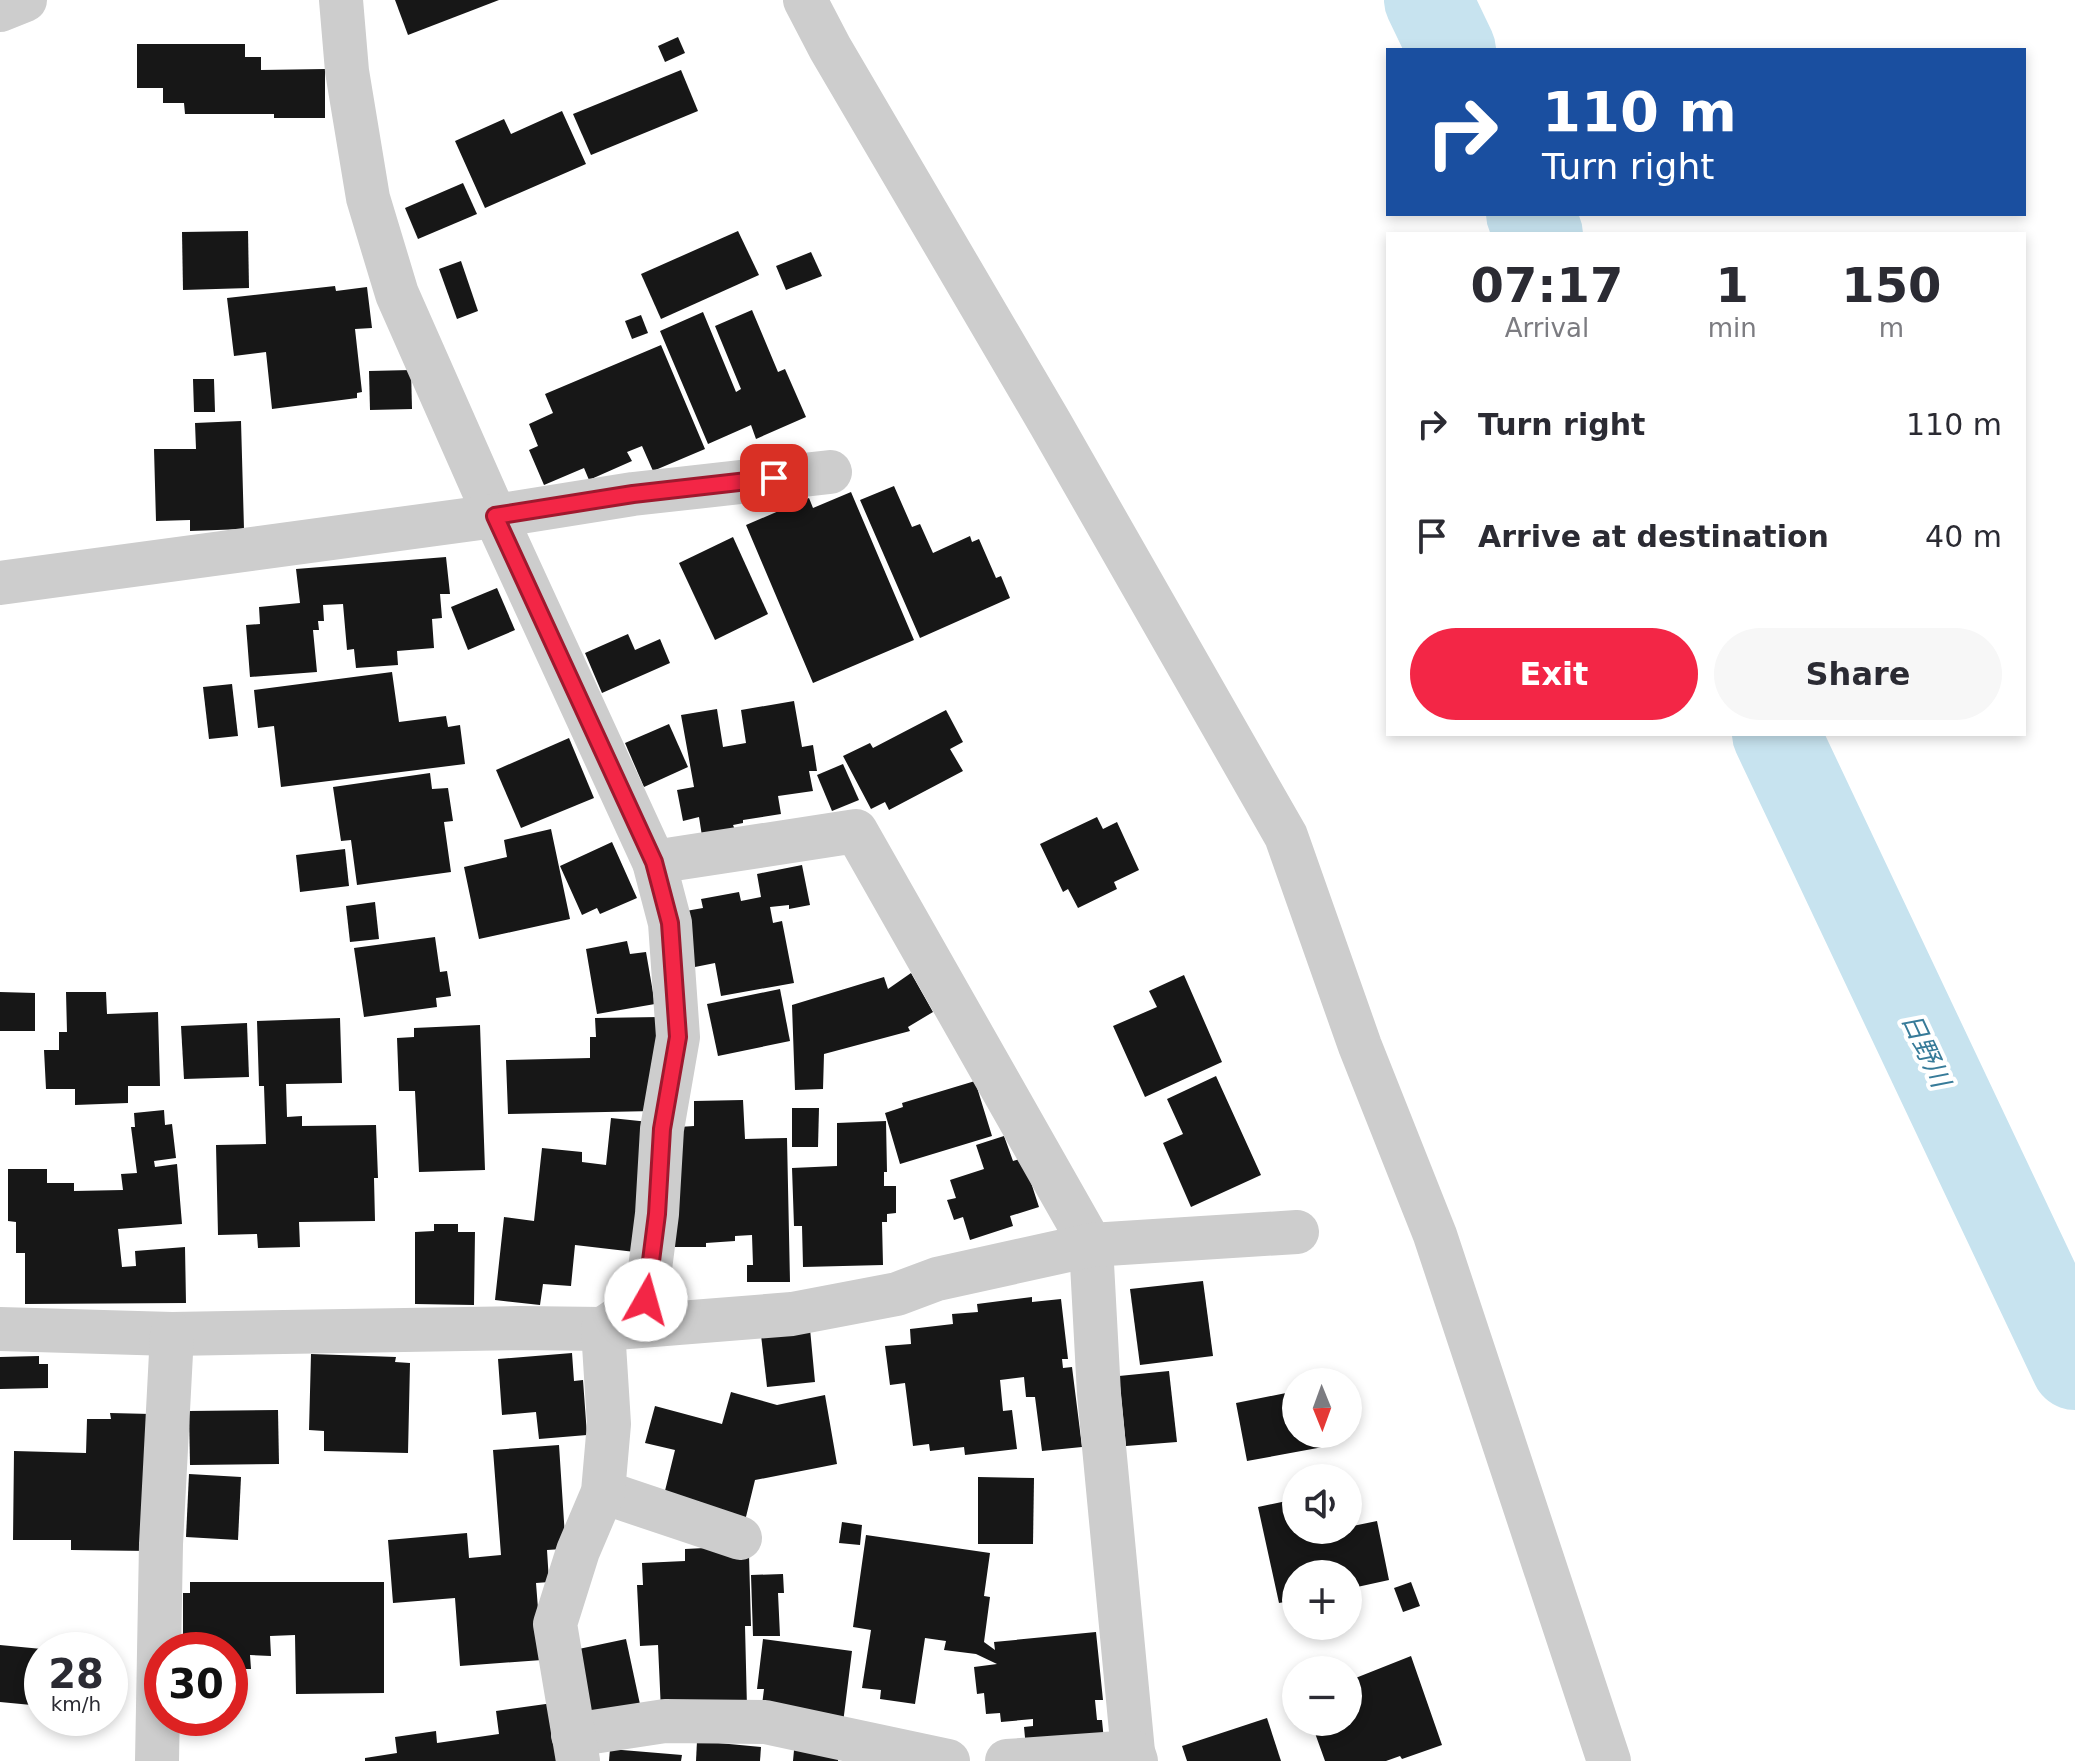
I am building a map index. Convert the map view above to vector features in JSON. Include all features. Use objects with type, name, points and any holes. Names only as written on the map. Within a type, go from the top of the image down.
[{"type":"street","points":[[0,10],[25,0]]},
{"type":"street","points":[[341,0],[347,71],[368,198],[397,294],[654,862],[670,923],[678,1037],[662,1129],[657,1214],[646,1300],[603,1329]]},
{"type":"street","points":[[805,0],[1286,836],[1360,1046],[1435,1235],[1609,1761]]},
{"type":"street","points":[[0,583],[495,516],[633,494],[830,472]]},
{"type":"street","points":[[654,862],[856,831],[1091,1245],[1099,1394],[1135,1756],[1007,1761]]},
{"type":"street","points":[[0,1329],[172,1334],[603,1329],[792,1314],[897,1294],[937,1279],[1091,1245],[1297,1232]]},
{"type":"street","points":[[603,1329],[609,1424],[603,1492],[578,1551],[555,1624],[576,1748],[665,1721],[765,1722],[948,1761]]},
{"type":"street","points":[[157,1761],[161,1544],[172,1334]]},
{"type":"street","points":[[603,1492],[740,1538]]},
{"type":"building","points":[[395,0],[499,0],[408,35]]},
{"type":"building","points":[[678,37],[685,53],[665,62],[658,46]]},
{"type":"building","points":[[137,44],[245,44],[245,57],[261,57],[261,70],[325,69],[325,118],[274,118],[274,114],[185,114],[184,103],[163,103],[163,88],[137,88]]},
{"type":"building","points":[[681,70],[698,111],[591,155],[573,114]]},
{"type":"building","points":[[562,111],[586,164],[485,208],[455,141],[504,119],[511,134]]},
{"type":"building","points":[[463,183],[477,214],[418,239],[405,208]]},
{"type":"building","points":[[248,231],[249,288],[183,290],[182,232]]},
{"type":"building","points":[[738,231],[759,275],[661,319],[641,274]]},
{"type":"building","points":[[811,252],[822,276],[786,290],[776,266]]},
{"type":"building","points":[[461,261],[478,311],[457,319],[439,269]]},
{"type":"building","points":[[335,286],[336,291],[367,287],[372,328],[355,329],[362,392],[357,393],[357,398],[272,409],[266,352],[234,356],[227,298]]},
{"type":"building","points":[[752,310],[778,372],[785,369],[806,417],[756,439],[751,425],[708,444],[660,331],[703,312],[736,392],[741,389],[715,326]]},
{"type":"building","points":[[641,315],[648,333],[632,339],[625,321]]},
{"type":"building","points":[[661,345],[705,449],[653,471],[642,446],[627,452],[632,461],[589,480],[584,468],[544,485],[529,450],[538,446],[529,424],[553,413],[545,394]]},
{"type":"building","points":[[411,370],[412,409],[370,410],[369,371]]},
{"type":"building","points":[[193,379],[214,379],[215,412],[194,412]]},
{"type":"building","points":[[241,421],[244,529],[190,531],[190,520],[156,521],[154,449],[196,449],[195,423]]},
{"type":"building","points":[[894,486],[912,527],[920,524],[933,553],[970,536],[972,542],[979,539],[996,578],[1001,576],[1010,598],[920,638],[860,500]]},
{"type":"building","points":[[851,492],[914,640],[813,683],[746,525],[809,498],[813,508]]},
{"type":"building","points":[[733,537],[768,614],[715,640],[679,563]]},
{"type":"building","points":[[446,557],[450,594],[440,594],[442,618],[432,619],[434,648],[397,651],[398,665],[356,668],[354,649],[347,650],[343,604],[323,605],[324,621],[318,621],[319,630],[313,630],[317,672],[250,677],[246,625],[260,624],[259,607],[300,603],[296,569]]},
{"type":"building","points":[[497,588],[515,630],[468,650],[451,607]]},
{"type":"building","points":[[628,634],[635,650],[660,639],[670,663],[602,693],[585,653]]},
{"type":"building","points":[[392,672],[399,722],[446,716],[448,727],[460,725],[465,764],[281,787],[274,726],[258,728],[254,690]]},
{"type":"building","points":[[232,684],[238,736],[209,739],[203,687]]},
{"type":"building","points":[[794,701],[802,747],[813,745],[817,771],[809,771],[813,791],[778,796],[781,814],[743,820],[743,823],[733,825],[735,830],[702,836],[699,817],[683,821],[677,790],[694,787],[681,715],[717,709],[723,747],[746,743],[741,710]]},
{"type":"building","points":[[946,710],[963,742],[950,749],[963,771],[889,810],[885,802],[871,809],[843,756],[870,743],[873,748]]},
{"type":"building","points":[[669,724],[688,767],[644,787],[625,743]]},
{"type":"building","points":[[569,738],[594,798],[521,828],[496,770]]},
{"type":"building","points":[[843,764],[859,800],[832,811],[817,775]]},
{"type":"building","points":[[430,773],[432,789],[448,788],[453,821],[444,822],[451,872],[357,885],[351,840],[341,841],[333,787]]},
{"type":"building","points":[[1097,817],[1103,829],[1117,822],[1139,870],[1114,882],[1117,889],[1078,908],[1068,889],[1063,892],[1040,844]]},
{"type":"building","points":[[551,829],[570,919],[479,939],[464,867],[507,857],[504,840]]},
{"type":"building","points":[[612,842],[637,898],[600,914],[597,908],[582,915],[560,866]]},
{"type":"building","points":[[345,849],[349,886],[300,892],[296,855]]},
{"type":"building","points":[[802,865],[810,905],[789,909],[789,905],[770,907],[773,923],[782,921],[794,983],[721,996],[715,963],[690,968],[680,912],[703,908],[701,899],[739,892],[741,901],[761,897],[757,874]]},
{"type":"building","points":[[375,902],[379,939],[350,942],[346,906]]},
{"type":"building","points":[[435,937],[440,972],[447,971],[451,996],[436,998],[437,1007],[364,1017],[354,948]]},
{"type":"building","points":[[627,941],[630,954],[646,952],[655,1004],[597,1014],[586,949]]},
{"type":"building","points":[[911,973],[933,1012],[908,1027],[910,1031],[824,1054],[823,1089],[795,1090],[792,1005],[884,977],[888,989]]},
{"type":"building","points":[[1184,975],[1222,1062],[1145,1097],[1113,1026],[1157,1007],[1149,991]]},
{"type":"building","points":[[780,989],[790,1041],[718,1056],[707,1004]]},
{"type":"building","points":[[0,992],[35,993],[35,1031],[0,1031]]},
{"type":"building","points":[[66,992],[106,992],[107,1014],[158,1012],[160,1086],[128,1086],[128,1103],[75,1105],[75,1089],[46,1089],[44,1050],[59,1050],[59,1032],[67,1032]]},
{"type":"building","points":[[660,1017],[654,1111],[508,1114],[506,1060],[590,1058],[590,1037],[596,1037],[595,1018]]},
{"type":"building","points":[[340,1018],[342,1083],[286,1084],[287,1117],[302,1116],[302,1126],[376,1125],[378,1178],[374,1178],[375,1221],[299,1222],[300,1247],[258,1248],[257,1234],[218,1235],[216,1145],[266,1144],[264,1086],[259,1086],[257,1021]]},
{"type":"building","points":[[247,1023],[249,1077],[184,1079],[181,1026]]},
{"type":"building","points":[[480,1025],[485,1170],[419,1172],[415,1091],[399,1091],[397,1038],[414,1037],[414,1028]]},
{"type":"building","points":[[1216,1076],[1261,1175],[1191,1207],[1163,1143],[1183,1134],[1167,1099]]},
{"type":"building","points":[[975,1081],[992,1136],[900,1164],[885,1113],[903,1107],[902,1103]]},
{"type":"building","points":[[743,1100],[745,1139],[787,1138],[790,1282],[747,1282],[747,1265],[753,1265],[752,1235],[735,1236],[735,1241],[706,1243],[706,1247],[674,1247],[679,1127],[694,1126],[694,1101]]},
{"type":"building","points":[[792,1108],[819,1108],[818,1147],[792,1147]]},
{"type":"building","points":[[164,1110],[165,1125],[172,1124],[176,1158],[154,1161],[155,1167],[177,1164],[182,1224],[118,1229],[122,1267],[136,1266],[135,1251],[185,1247],[186,1303],[25,1304],[25,1253],[16,1253],[16,1222],[8,1221],[8,1169],[47,1169],[47,1183],[74,1183],[74,1191],[123,1190],[121,1174],[137,1173],[131,1127],[135,1127],[134,1113]]},
{"type":"building","points":[[611,1118],[649,1122],[635,1252],[575,1245],[571,1286],[543,1284],[540,1305],[495,1300],[504,1217],[534,1221],[542,1148],[582,1152],[582,1162],[606,1165]]},
{"type":"building","points":[[886,1121],[887,1172],[884,1172],[884,1186],[896,1186],[896,1213],[887,1214],[887,1222],[882,1222],[883,1265],[803,1267],[802,1226],[794,1226],[792,1168],[837,1166],[837,1123]]},
{"type":"building","points":[[1004,1136],[1013,1161],[1023,1158],[1039,1207],[1010,1216],[1013,1226],[970,1240],[963,1217],[954,1220],[947,1200],[956,1198],[950,1180],[984,1169],[976,1145]]},
{"type":"building","points":[[434,1224],[458,1224],[458,1232],[475,1232],[474,1305],[415,1304],[415,1232],[434,1231]]},
{"type":"building","points":[[1203,1281],[1213,1356],[1140,1365],[1130,1289]]},
{"type":"building","points":[[1032,1297],[1032,1302],[1061,1299],[1068,1359],[1062,1359],[1063,1368],[1072,1367],[1082,1447],[1042,1451],[1035,1397],[1026,1397],[1024,1377],[1000,1380],[1003,1411],[1012,1410],[1017,1449],[965,1455],[964,1447],[930,1451],[929,1444],[913,1446],[905,1383],[890,1385],[885,1346],[911,1344],[910,1329],[953,1324],[952,1314],[978,1312],[977,1304]]},
{"type":"building","points":[[810,1329],[815,1382],[767,1387],[761,1335]]},
{"type":"building","points":[[572,1353],[574,1381],[583,1380],[587,1435],[539,1439],[536,1412],[502,1415],[498,1359]]},
{"type":"building","points":[[311,1354],[396,1357],[395,1362],[410,1363],[408,1453],[324,1451],[324,1431],[309,1430]]},
{"type":"building","points":[[39,1356],[39,1364],[48,1364],[48,1388],[0,1389],[0,1357]]},
{"type":"building","points":[[1169,1371],[1177,1442],[1126,1446],[1119,1376]]},
{"type":"building","points":[[731,1392],[777,1405],[825,1395],[837,1464],[755,1480],[744,1525],[662,1503],[675,1450],[645,1443],[655,1406],[722,1424]]},
{"type":"building","points":[[1282,1394],[1282,1448],[1318,1448],[1247,1461],[1236,1403]]},
{"type":"building","points":[[278,1410],[279,1464],[190,1465],[189,1411]]},
{"type":"building","points":[[110,1413],[151,1414],[150,1551],[71,1550],[71,1540],[13,1540],[14,1451],[86,1453],[87,1419],[111,1419]]},
{"type":"building","points":[[559,1445],[565,1537],[562,1549],[547,1550],[549,1582],[536,1583],[542,1660],[460,1666],[455,1598],[393,1603],[388,1540],[467,1533],[469,1558],[501,1555],[493,1450]]},
{"type":"building","points":[[189,1474],[241,1477],[238,1540],[186,1537]]},
{"type":"building","points":[[978,1477],[1034,1478],[1033,1544],[978,1544]]},
{"type":"building","points":[[1282,1502],[1282,1544],[1362,1544],[1362,1524],[1377,1521],[1389,1580],[1362,1586],[1362,1560],[1282,1560],[1282,1602],[1279,1603],[1258,1507]]},
{"type":"building","points":[[842,1522],[862,1525],[860,1545],[839,1543]]},
{"type":"building","points":[[866,1535],[990,1553],[984,1596],[990,1597],[984,1642],[995,1650],[994,1642],[1096,1632],[1103,1700],[1095,1700],[1097,1720],[1102,1720],[1104,1741],[1026,1748],[1024,1727],[1033,1726],[1033,1719],[1001,1722],[1000,1713],[986,1714],[984,1693],[977,1694],[974,1667],[997,1664],[976,1654],[944,1650],[946,1641],[925,1638],[915,1704],[880,1699],[881,1690],[862,1688],[871,1630],[853,1627]]},
{"type":"building","points":[[725,1547],[725,1556],[749,1555],[751,1626],[745,1626],[747,1708],[661,1711],[658,1645],[640,1646],[637,1585],[643,1585],[642,1563],[685,1561],[685,1549]]},
{"type":"building","points":[[783,1574],[784,1593],[778,1593],[780,1636],[753,1636],[751,1575]]},
{"type":"building","points":[[190,1582],[384,1582],[384,1693],[296,1694],[295,1635],[270,1636],[271,1656],[250,1655],[251,1669],[248,1669],[248,1632],[183,1632],[183,1593],[190,1593]]},
{"type":"building","points":[[1411,1582],[1420,1606],[1403,1612],[1394,1588]]},
{"type":"building","points":[[626,1639],[641,1709],[589,1721],[574,1650]]},
{"type":"building","points":[[763,1639],[852,1651],[843,1723],[761,1713],[764,1689],[757,1689]]},
{"type":"building","points":[[0,1645],[24,1647],[24,1704],[0,1702]]},
{"type":"building","points":[[1411,1656],[1442,1745],[1402,1759],[1400,1756],[1386,1761],[1325,1761],[1316,1736],[1362,1736],[1362,1675]]},
{"type":"building","points":[[553,1703],[561,1761],[365,1761],[365,1758],[397,1753],[395,1737],[436,1731],[437,1743],[499,1734],[496,1711]]},
{"type":"building","points":[[1267,1718],[1281,1761],[1187,1761],[1182,1746]]},
{"type":"building","points":[[697,1741],[761,1747],[760,1761],[696,1761]]},
{"type":"building","points":[[610,1749],[682,1755],[681,1761],[609,1761]]},
{"type":"building","points":[[794,1750],[839,1753],[838,1761],[793,1761]]},
{"type":"waterway","name":"日野川","points":[[1428,0],[1451,48]]},
{"type":"waterway","name":"日野川","points":[[1531,216],[1538,232]]},
{"type":"waterway","name":"日野川","points":[[1777,736],[2075,1366]]},
{"type":"route","points":[[646,1300],[657,1214],[662,1129],[678,1037],[670,923],[654,862],[495,516],[633,494],[774,478]]}]
